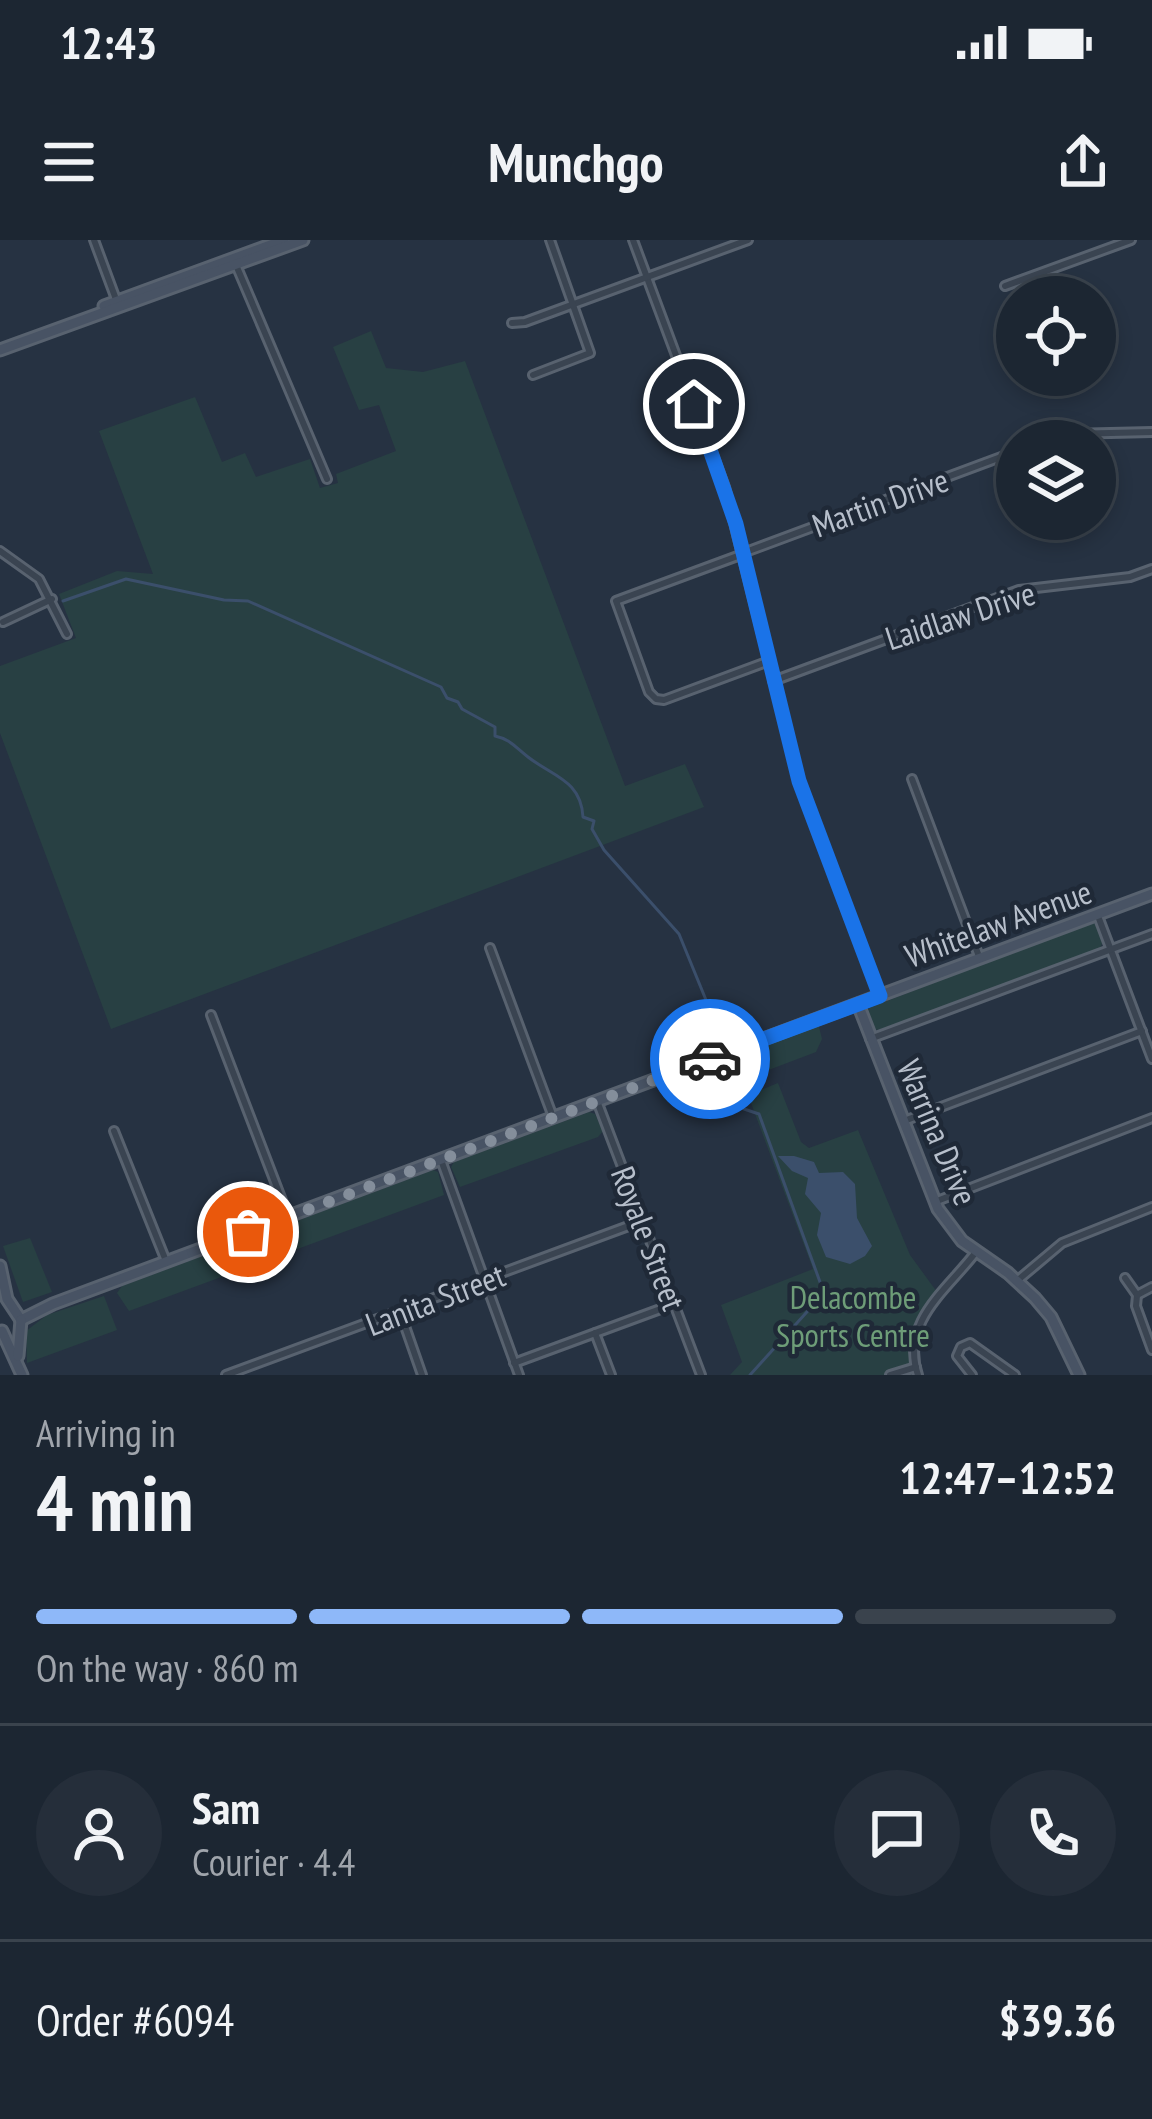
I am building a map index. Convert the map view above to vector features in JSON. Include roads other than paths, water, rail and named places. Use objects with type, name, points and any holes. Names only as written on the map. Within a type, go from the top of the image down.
[{"type":"street","points":[[94,240],[118,304]]},
{"type":"street","points":[[234,262],[284,240]]},
{"type":"street","points":[[0,350],[303,240]]},
{"type":"street","points":[[533,375],[590,353],[550,240]]},
{"type":"street","points":[[633,240],[725,488],[799,781],[880,996]]},
{"type":"street","points":[[512,323],[748,240]]},
{"type":"street","points":[[1032,276],[1131,240]]},
{"type":"street","points":[[234,262],[327,479]]},
{"type":"street","points":[[1116,433],[1152,432]]},
{"type":"street","name":"Martin Drive","points":[[769,661],[656,699],[649,692],[616,601],[996,459]]},
{"type":"street","points":[[0,551],[39,579],[67,634]]},
{"type":"street","name":"Laidlaw Drive","points":[[773,681],[1019,590],[1132,576],[1152,569]]},
{"type":"street","points":[[3,622],[52,599]]},
{"type":"street","points":[[912,779],[980,959]]},
{"type":"street","name":"Whitelaw Avenue","points":[[1,1330],[11,1333],[13,1315],[1152,894]]},
{"type":"street","points":[[1098,915],[1152,1058]]},
{"type":"street","name":"Whitelaw Avenue","points":[[870,1039],[1152,934]]},
{"type":"street","points":[[490,948],[553,1118]]},
{"type":"street","name":"Warrina Drive","points":[[858,1004],[934,1202],[951,1229],[1018,1280],[1052,1317],[1074,1374]]},
{"type":"street","points":[[211,1015],[288,1216]]},
{"type":"street","points":[[901,1122],[1142,1031]]},
{"type":"street","name":"Royale Street","points":[[597,1101],[701,1375]]},
{"type":"street","points":[[934,1202],[1152,1118]]},
{"type":"street","points":[[114,1131],[166,1262]]},
{"type":"street","points":[[441,1160],[519,1375]]},
{"type":"street","points":[[1018,1280],[1062,1243],[1152,1207]]},
{"type":"street","name":"Lanita Street","points":[[226,1375],[642,1221]]},
{"type":"street","points":[[890,1375],[917,1371],[913,1343],[920,1322],[976,1252]]},
{"type":"street","points":[[0,1266],[13,1315],[20,1371]]},
{"type":"street","points":[[1125,1278],[1137,1294],[1135,1305],[1152,1350]]},
{"type":"street","points":[[1137,1294],[1152,1287]]},
{"type":"street","points":[[514,1363],[674,1304]]},
{"type":"street","points":[[400,1312],[422,1375]]},
{"type":"street","points":[[1,1330],[20,1371]]},
{"type":"street","points":[[595,1333],[610,1375]]},
{"type":"street","points":[[972,1375],[957,1356],[967,1343],[978,1345],[1015,1375]]},
{"type":"water","points":[[778,1156],[814,1162],[819,1173],[843,1172],[855,1184],[857,1218],[872,1246],[865,1256],[850,1264],[826,1257],[817,1235],[821,1213],[805,1194],[808,1178],[792,1171]]},
{"type":"waterway","points":[[63,601],[126,579],[248,601],[441,687],[447,698],[495,727],[495,736],[571,787],[583,817],[594,821],[592,829],[604,850],[679,934],[724,1044]]},
{"type":"waterway","points":[[741,1097],[744,1109],[759,1114],[824,1293],[750,1375]]},
{"type":"park label","name":"Delacombe Sports Centre","points":[[853,1315]]}]
